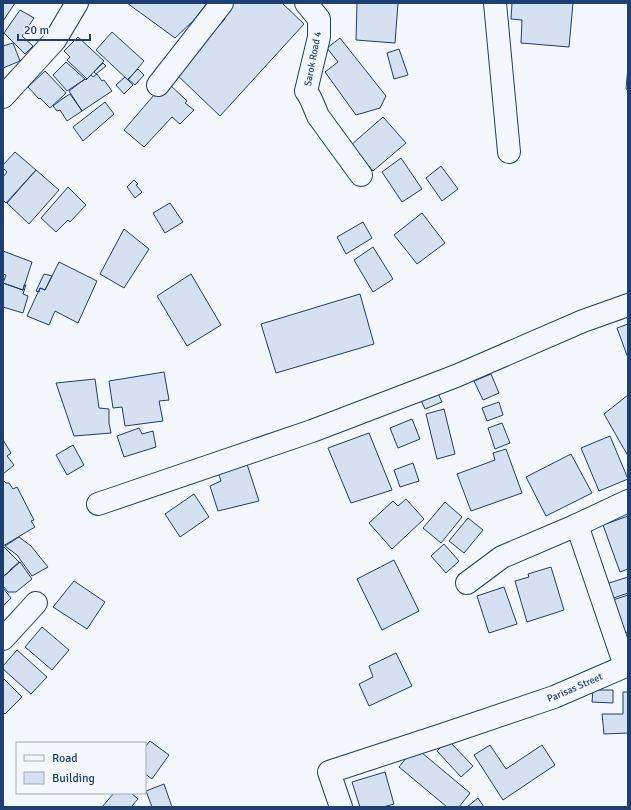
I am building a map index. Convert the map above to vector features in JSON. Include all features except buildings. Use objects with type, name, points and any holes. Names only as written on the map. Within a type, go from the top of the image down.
[{"type":"street","points":[[3,97],[55,40],[77,3]]},
{"type":"street","points":[[158,85],[222,3]]},
{"type":"street","name":"Sarok Road 4","points":[[306,3],[319,19],[319,37],[306,91],[313,101],[314,108],[318,116],[361,175]]},
{"type":"street","points":[[495,3],[509,152]]},
{"type":"street","points":[[98,504],[319,429],[456,376],[584,321],[628,305]]},
{"type":"street","points":[[467,583],[502,557],[577,525],[628,501]]},
{"type":"street","name":"Parisas Street","points":[[341,807],[329,772],[554,697],[627,665],[577,525]]},
{"type":"street","points":[[3,639],[36,603]]}]
